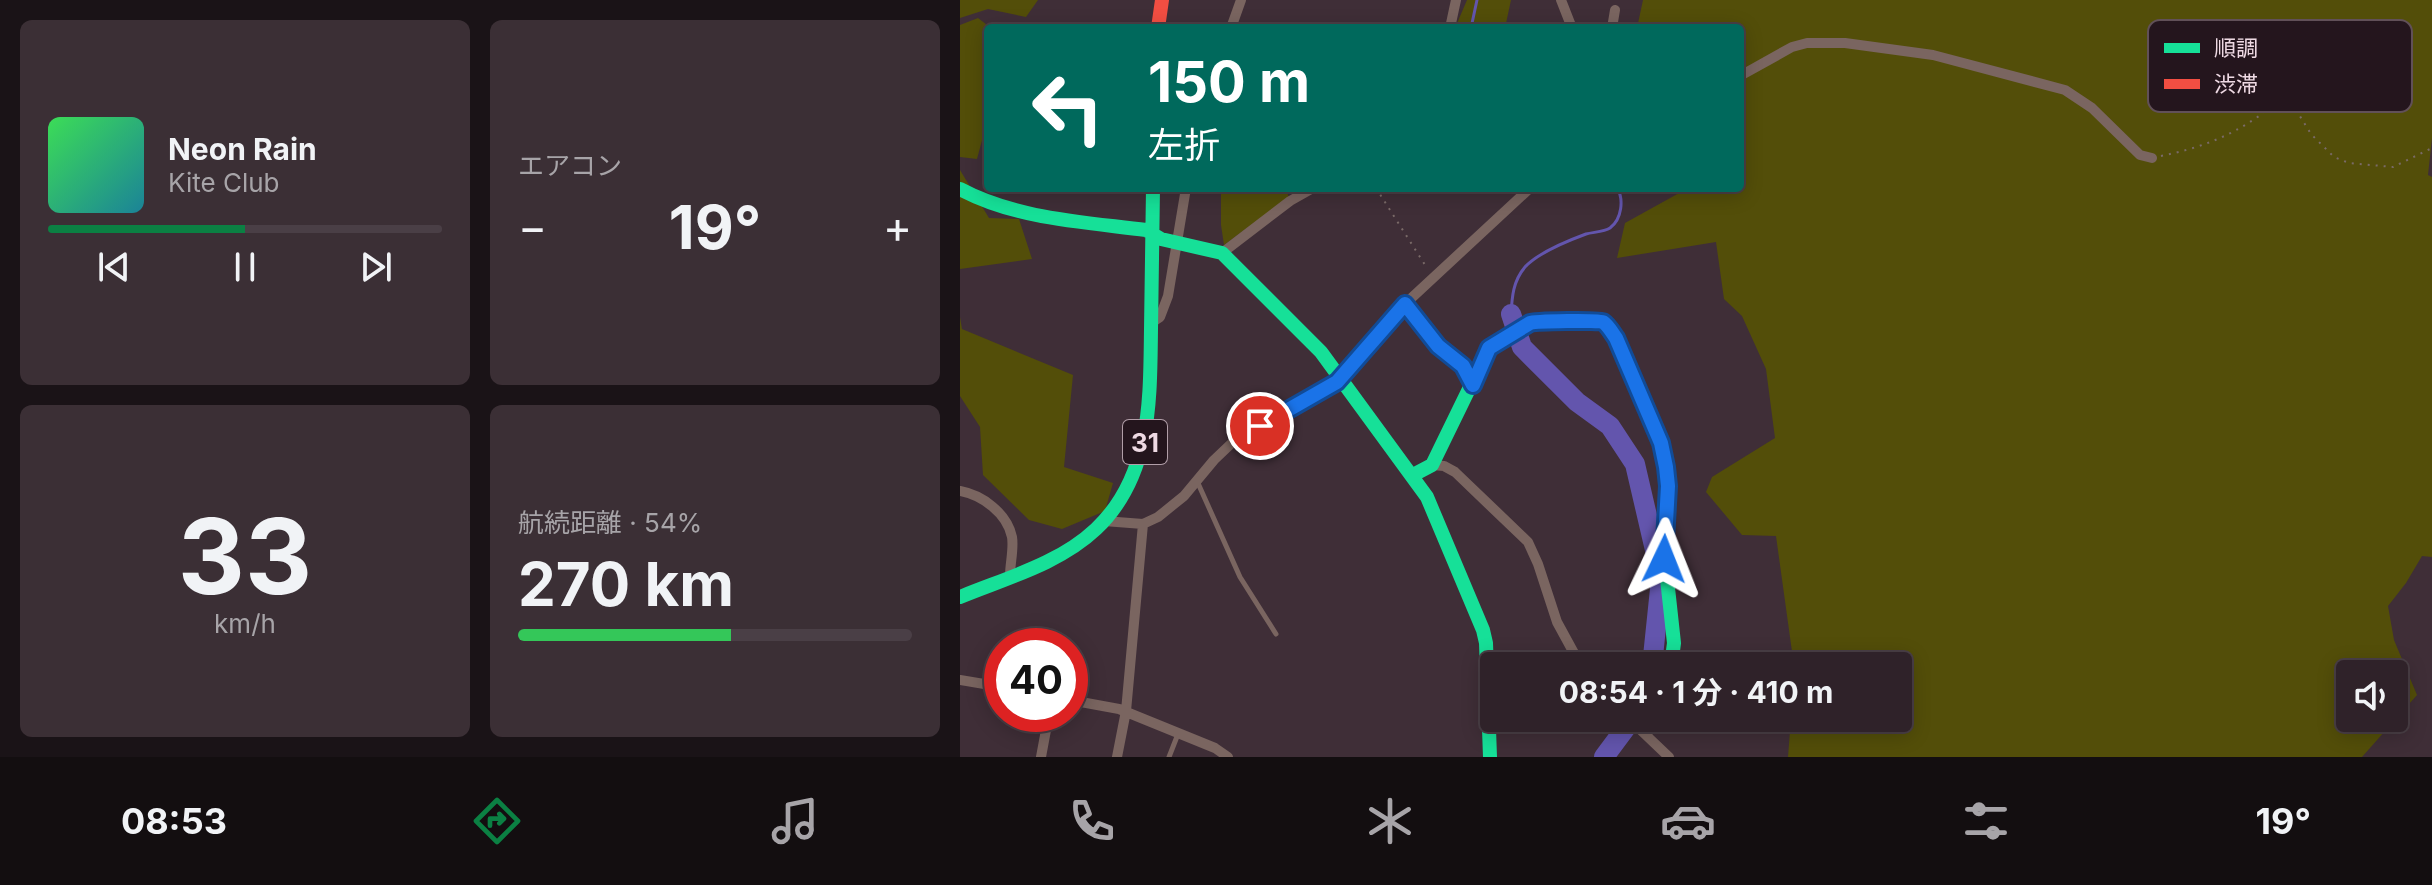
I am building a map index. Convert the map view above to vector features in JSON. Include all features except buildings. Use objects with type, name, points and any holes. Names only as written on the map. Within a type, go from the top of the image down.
[{"type":"street","points":[[1159,24],[1162,0]]},
{"type":"street","points":[[1232,24],[1241,0]]},
{"type":"street","points":[[1451,24],[1456,0]]},
{"type":"street","points":[[1561,0],[1570,24]]},
{"type":"street","points":[[1613,24],[1615,10]]},
{"type":"street","points":[[1744,74],[1792,47],[1807,43],[1845,43],[1933,55],[2065,90],[2092,108],[2140,155],[2152,158]]},
{"type":"street","points":[[960,189],[971,197],[1006,207],[1146,230],[1177,244],[1222,253],[1321,352],[1413,475],[1436,515],[1486,643],[1490,757]]},
{"type":"street","name":"31","points":[[960,597],[1070,547],[1104,521],[1129,486],[1143,451],[1150,409],[1153,192]]},
{"type":"street","points":[[1151,323],[1160,317],[1164,309],[1185,192]]},
{"type":"street","points":[[1222,253],[1306,192]]},
{"type":"street","points":[[1104,521],[1143,524],[1158,517],[1184,496],[1235,440],[1341,377],[1405,304],[1526,192]]},
{"type":"street","points":[[1432,465],[1473,385],[1483,357],[1498,341],[1537,320],[1603,322],[1616,338],[1661,443],[1666,467],[1667,509],[1663,542],[1673,652]]},
{"type":"street","points":[[1413,475],[1432,465],[1444,466],[1455,472],[1528,542],[1557,622],[1573,652]]},
{"type":"street","points":[[960,491],[978,496],[1003,519],[1012,538],[1010,576]]},
{"type":"street","points":[[1117,757],[1126,711],[1143,524]]},
{"type":"street","points":[[960,680],[984,684]]},
{"type":"street","points":[[1088,704],[1126,711],[1215,748],[1228,757]]},
{"type":"street","points":[[1041,757],[1046,732]]},
{"type":"street","points":[[1644,733],[1669,757]]},
{"type":"lane","points":[[1405,304],[1438,346],[1463,366],[1473,385]]},
{"type":"lane","points":[[1197,481],[1240,577],[1276,634]]},
{"type":"lane","points":[[1169,757],[1178,733]]},
{"type":"path","points":[[2152,158],[2204,146],[2265,112]]},
{"type":"path","points":[[2297,112],[2311,134],[2334,157],[2349,163],[2393,167],[2432,148]]},
{"type":"path","points":[[1379,192],[1434,279]]},
{"type":"shaded area","points":[[960,0],[1038,0],[1026,17],[988,9],[960,18]]},
{"type":"shaded area","points":[[1467,0],[1511,0],[1506,24],[1457,24]]},
{"type":"shaded area","points":[[1643,0],[2432,0],[2432,138],[2428,175],[2432,177],[2432,557],[2422,556],[2388,606],[2394,640],[2402,660],[2336,660],[2336,732],[2384,732],[2362,757],[1788,757],[1790,732],[1912,732],[1912,652],[1792,652],[1776,536],[1742,535],[1706,492],[1712,477],[1775,438],[1766,369],[1742,316],[1724,299],[1716,242],[1617,258],[1625,223],[1681,192],[1744,192],[1744,24],[1638,24]]},
{"type":"shaded area","points":[[978,18],[986,24],[984,133],[977,159],[960,157],[960,25]]},
{"type":"shaded area","points":[[960,170],[989,218],[1019,219],[1032,259],[960,269]]},
{"type":"shaded area","points":[[1221,192],[1287,192],[1289,197],[1224,245]]},
{"type":"shaded area","points":[[960,317],[962,329],[1073,375],[1064,467],[1113,483],[1105,511],[1062,529],[1029,520],[983,475],[980,427],[960,396]]},
{"type":"shaded area","points":[[2408,673],[2417,695],[2408,705]]},
{"type":"waterway","points":[[1472,24],[1477,0]]},
{"type":"waterway","points":[[1511,314],[1516,284],[1525,267],[1562,244],[1608,229],[1617,220],[1621,209],[1619,192]]},
{"type":"waterway","points":[[1511,314],[1522,347],[1577,402],[1610,426],[1635,464],[1658,563],[1660,589],[1653,652]]},
{"type":"waterway","points":[[1604,757],[1623,732]]},
{"type":"traffic: fast","points":[[960,189],[1027,213],[1146,230],[1161,239],[1222,253],[1321,352],[1427,497],[1483,630],[1490,757]]},
{"type":"traffic: fast","points":[[960,597],[1066,552],[1096,529],[1128,485],[1138,461],[1148,410],[1153,192]]},
{"type":"traffic: fast","points":[[1413,475],[1432,465],[1489,348],[1537,320],[1603,322],[1616,338],[1661,443],[1668,486],[1663,542],[1673,652]]},
{"type":"traffic: jam","points":[[1159,24],[1162,0]]},
{"type":"route","points":[[1260,426],[1337,382],[1405,304],[1438,346],[1463,366],[1473,385],[1489,348],[1530,323],[1537,320],[1563,323],[1597,320],[1603,322],[1616,338],[1661,443],[1668,486],[1664,559]]}]
